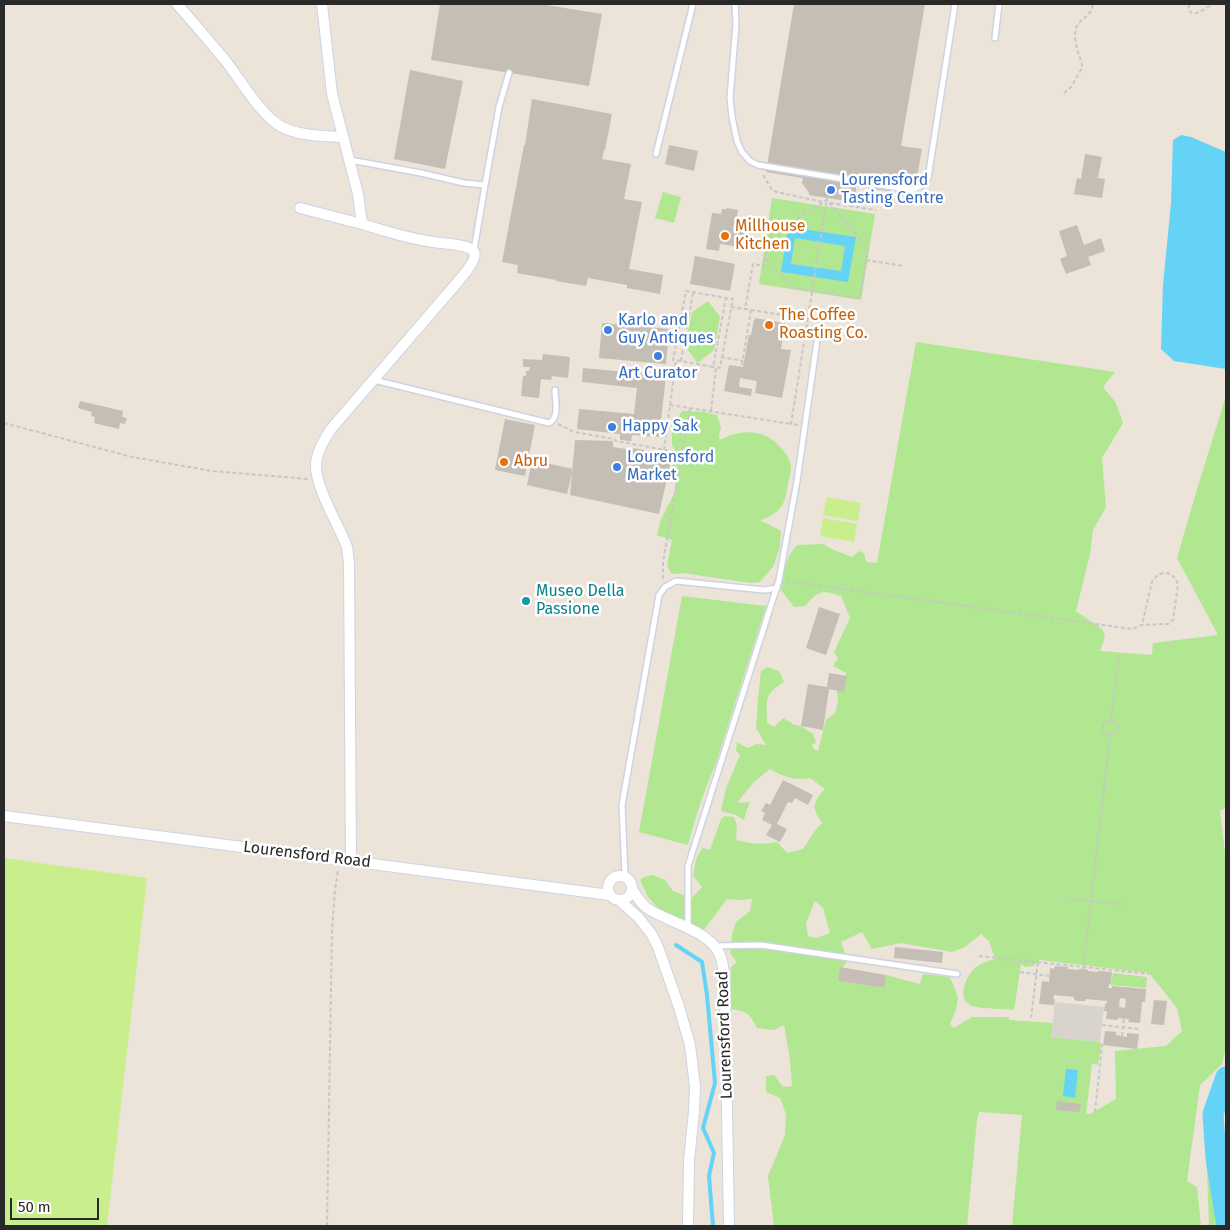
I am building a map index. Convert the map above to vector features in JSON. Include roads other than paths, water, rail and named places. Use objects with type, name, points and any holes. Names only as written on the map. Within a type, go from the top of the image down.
[{"type":"street","points":[[177,4],[225,60],[262,110],[275,122],[286,129],[299,132],[343,137]]},
{"type":"street","points":[[322,4],[332,94],[358,194],[362,224]]},
{"type":"street","points":[[300,208],[430,242],[466,247],[474,250],[475,257],[456,284],[331,429],[322,443],[316,464],[318,478],[347,549],[349,563],[351,861]]},
{"type":"street","name":"Lourensford Road","points":[[4,816],[614,897]]},
{"type":"street","points":[[614,897],[625,899],[630,896],[632,884],[625,876],[614,877],[610,880],[608,890],[614,897],[638,918],[652,935],[679,1007],[690,1045],[695,1086],[689,1160],[688,1226]]},
{"type":"street","points":[[632,890],[646,907],[707,939],[715,946]]},
{"type":"street","name":"Lourensford Road","points":[[715,946],[720,954],[724,970],[729,1226]]},
{"type":"lane","points":[[656,154],[693,4]]},
{"type":"lane","points":[[735,4],[736,24],[730,98],[737,142],[742,152],[750,161],[756,164],[911,190],[923,185],[928,178],[955,4]]},
{"type":"lane","points":[[995,38],[999,4]]},
{"type":"lane","points":[[474,250],[500,107],[509,73]]},
{"type":"lane","points":[[349,160],[464,183],[485,185]]},
{"type":"lane","points":[[688,929],[688,866],[779,580],[797,481],[818,334]]},
{"type":"lane","points":[[374,380],[549,423],[555,416],[555,390]]},
{"type":"lane","points":[[625,876],[622,805],[658,600],[662,590],[665,586],[682,581],[764,590],[777,588]]},
{"type":"lane","points":[[715,946],[761,945],[957,974]]},
{"type":"water","points":[[1181,135],[1191,137],[1226,152],[1226,369],[1174,361],[1161,349],[1163,285],[1171,203],[1173,140]]},
{"type":"water","points":[[788,227],[856,237],[848,282],[781,272]],"holes":[[[795,238],[845,246],[841,271],[791,264]]]},
{"type":"water","points":[[1066,1069],[1078,1070],[1075,1098],[1063,1096]]},
{"type":"waterway","points":[[676,945],[702,962],[707,995],[715,1083],[703,1128],[714,1153],[709,1176],[713,1226]]},
{"type":"waterway","points":[[1226,1077],[1213,1114],[1216,1158],[1226,1220]]},
{"type":"place","name":"Lourensford Tasting Centre","points":[[831,190]]},
{"type":"place","name":"Millhouse Kitchen","points":[[725,236]]},
{"type":"place","name":"The Coffee Roasting Co.","points":[[769,325]]},
{"type":"place","name":"Karlo and Guy Antiques","points":[[608,330]]},
{"type":"place","name":"Art Curator","points":[[658,356]]},
{"type":"place","name":"Happy Sak","points":[[612,427]]},
{"type":"place","name":"Abru","points":[[504,462]]},
{"type":"place","name":"Lourensford Market","points":[[617,467]]},
{"type":"place","name":"Museo Della Passione","points":[[526,601]]}]
